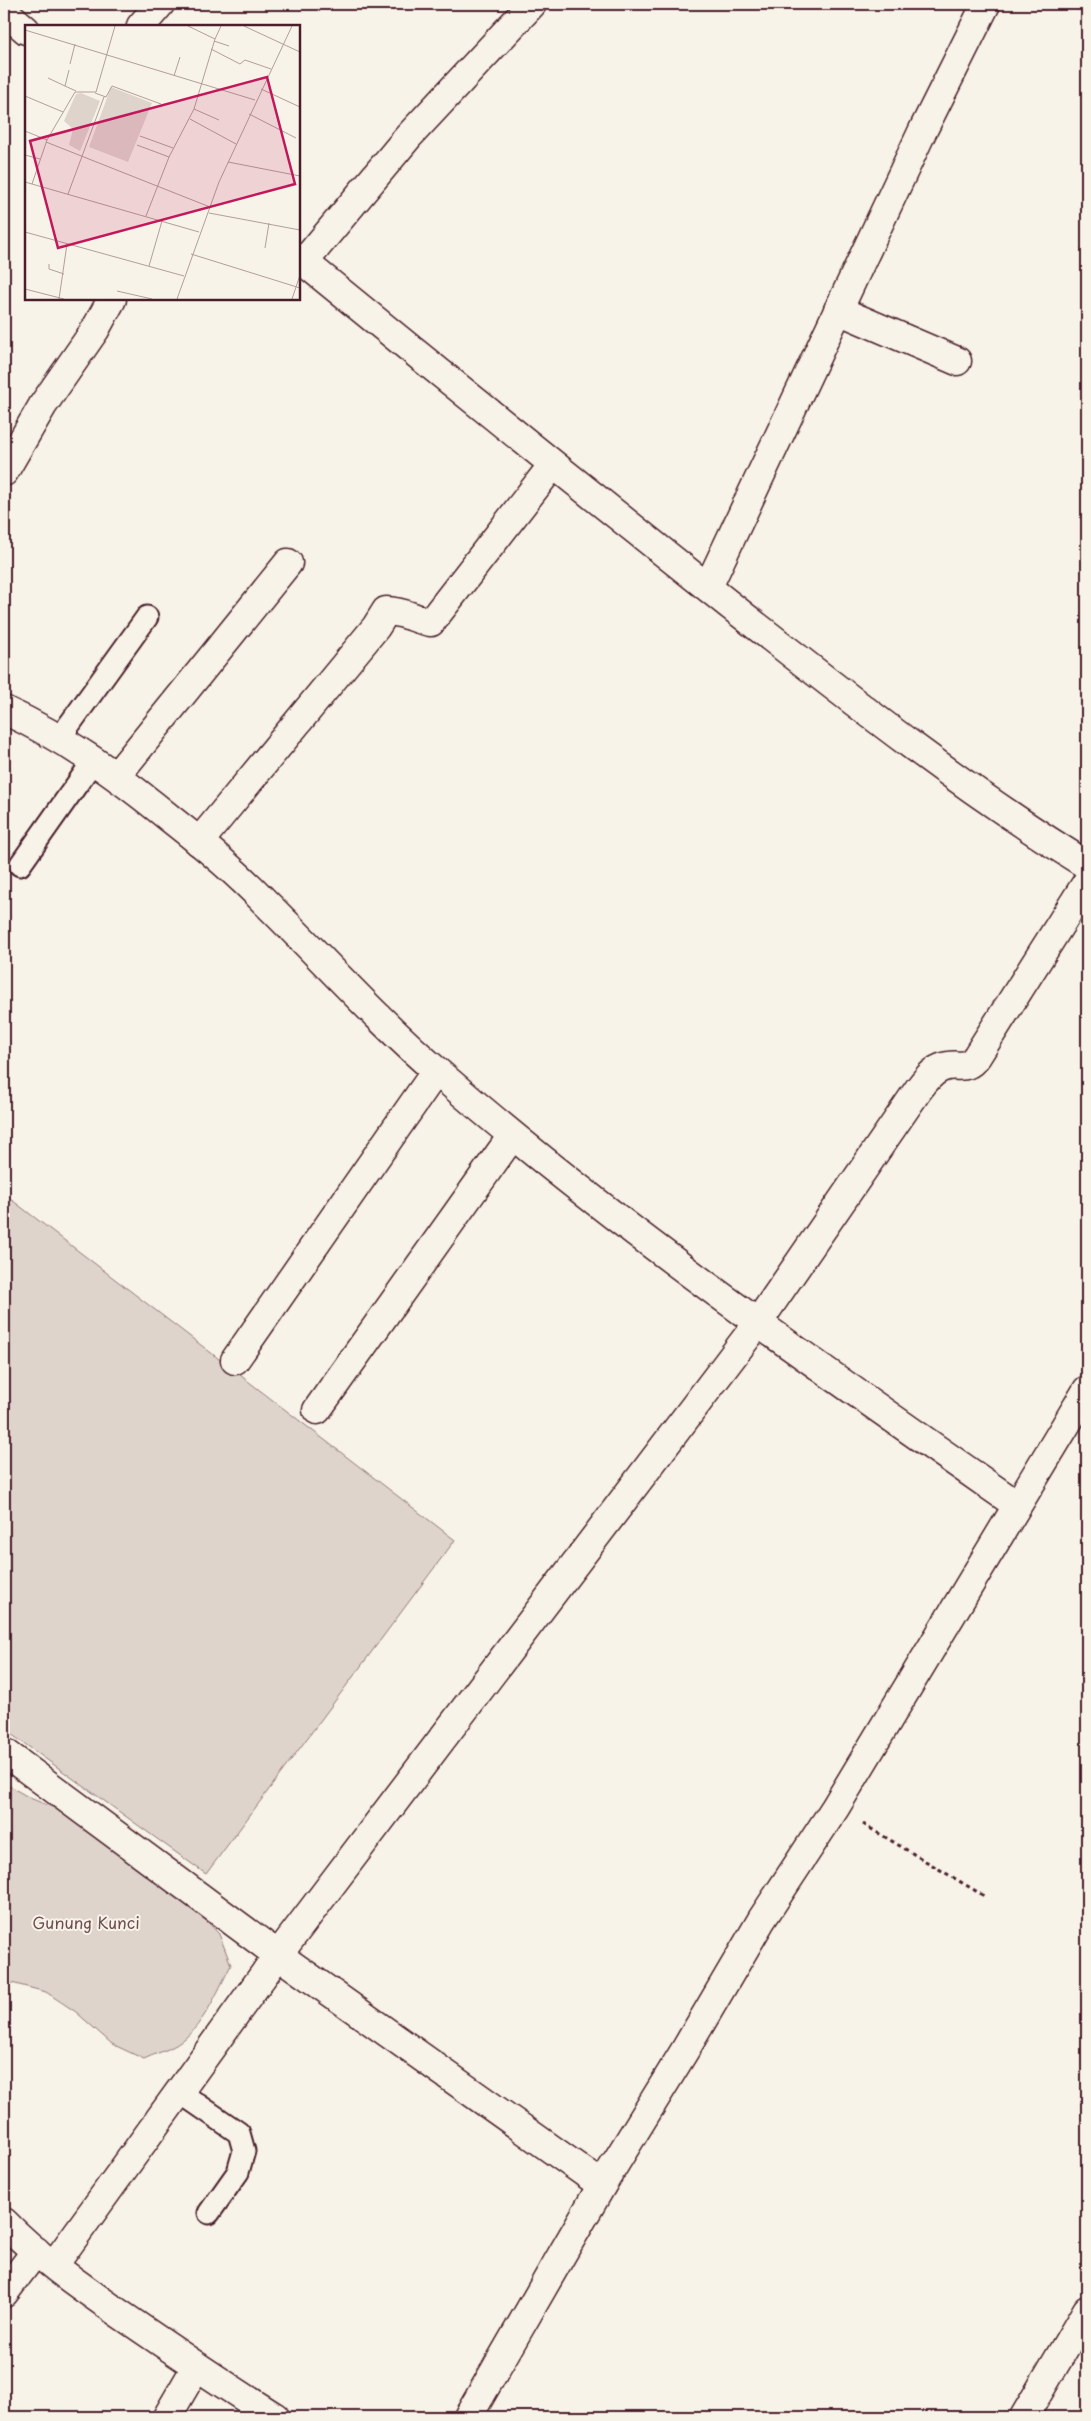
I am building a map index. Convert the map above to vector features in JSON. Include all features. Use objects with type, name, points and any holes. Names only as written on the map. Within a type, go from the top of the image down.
[{"type":"street","points":[[142,25],[160,4]]},
{"type":"street","points":[[532,4],[408,138],[301,260],[552,466],[883,725],[972,789],[1087,865]]},
{"type":"street","points":[[708,587],[923,130],[986,4]]},
{"type":"street","points":[[4,11],[25,29]]},
{"type":"street","points":[[4,472],[43,405],[95,330],[111,300]]},
{"type":"street","points":[[838,310],[957,361]]},
{"type":"street","points":[[199,842],[376,627],[386,611],[401,611],[423,621],[431,622],[552,466]]},
{"type":"street","points":[[117,775],[288,563]]},
{"type":"street","points":[[4,710],[59,739],[117,775],[199,842],[263,899],[365,1006],[436,1071],[512,1136],[757,1324],[1017,1506]]},
{"type":"street","points":[[4,2293],[45,2258],[178,2091],[278,1955],[757,1324],[918,1090],[930,1075],[941,1068],[952,1065],[964,1066],[972,1064],[1087,882]]},
{"type":"street","points":[[235,1360],[436,1071]]},
{"type":"street","points":[[317,1410],[512,1136]]},
{"type":"street","points":[[468,2417],[602,2185],[685,2050],[762,1919],[834,1808],[1087,1390]]},
{"type":"street","points":[[4,1752],[278,1955],[602,2185]]},
{"type":"street","points":[[4,2222],[81,2287],[196,2367],[275,2417]]},
{"type":"street","points":[[1024,2417],[1084,2321]]},
{"type":"street","points":[[168,2417],[196,2367]]},
{"type":"lane","points":[[59,739],[147,617]]},
{"type":"lane","points":[[20,865],[94,760]]},
{"type":"lane","points":[[178,2091],[239,2134],[244,2151],[238,2172],[209,2213]]},
{"type":"path","points":[[834,1808],[986,1897]]},
{"type":"green space","points":[[4,1194],[455,1540],[206,1874],[4,1729]]},
{"type":"green space","name":"Gunung Kunci","points":[[4,1783],[30,1798],[91,1823],[184,1897],[219,1934],[231,1965],[215,1998],[202,2019],[186,2038],[176,2045],[144,2059],[112,2044],[76,2012],[46,1992],[4,1981]]}]
